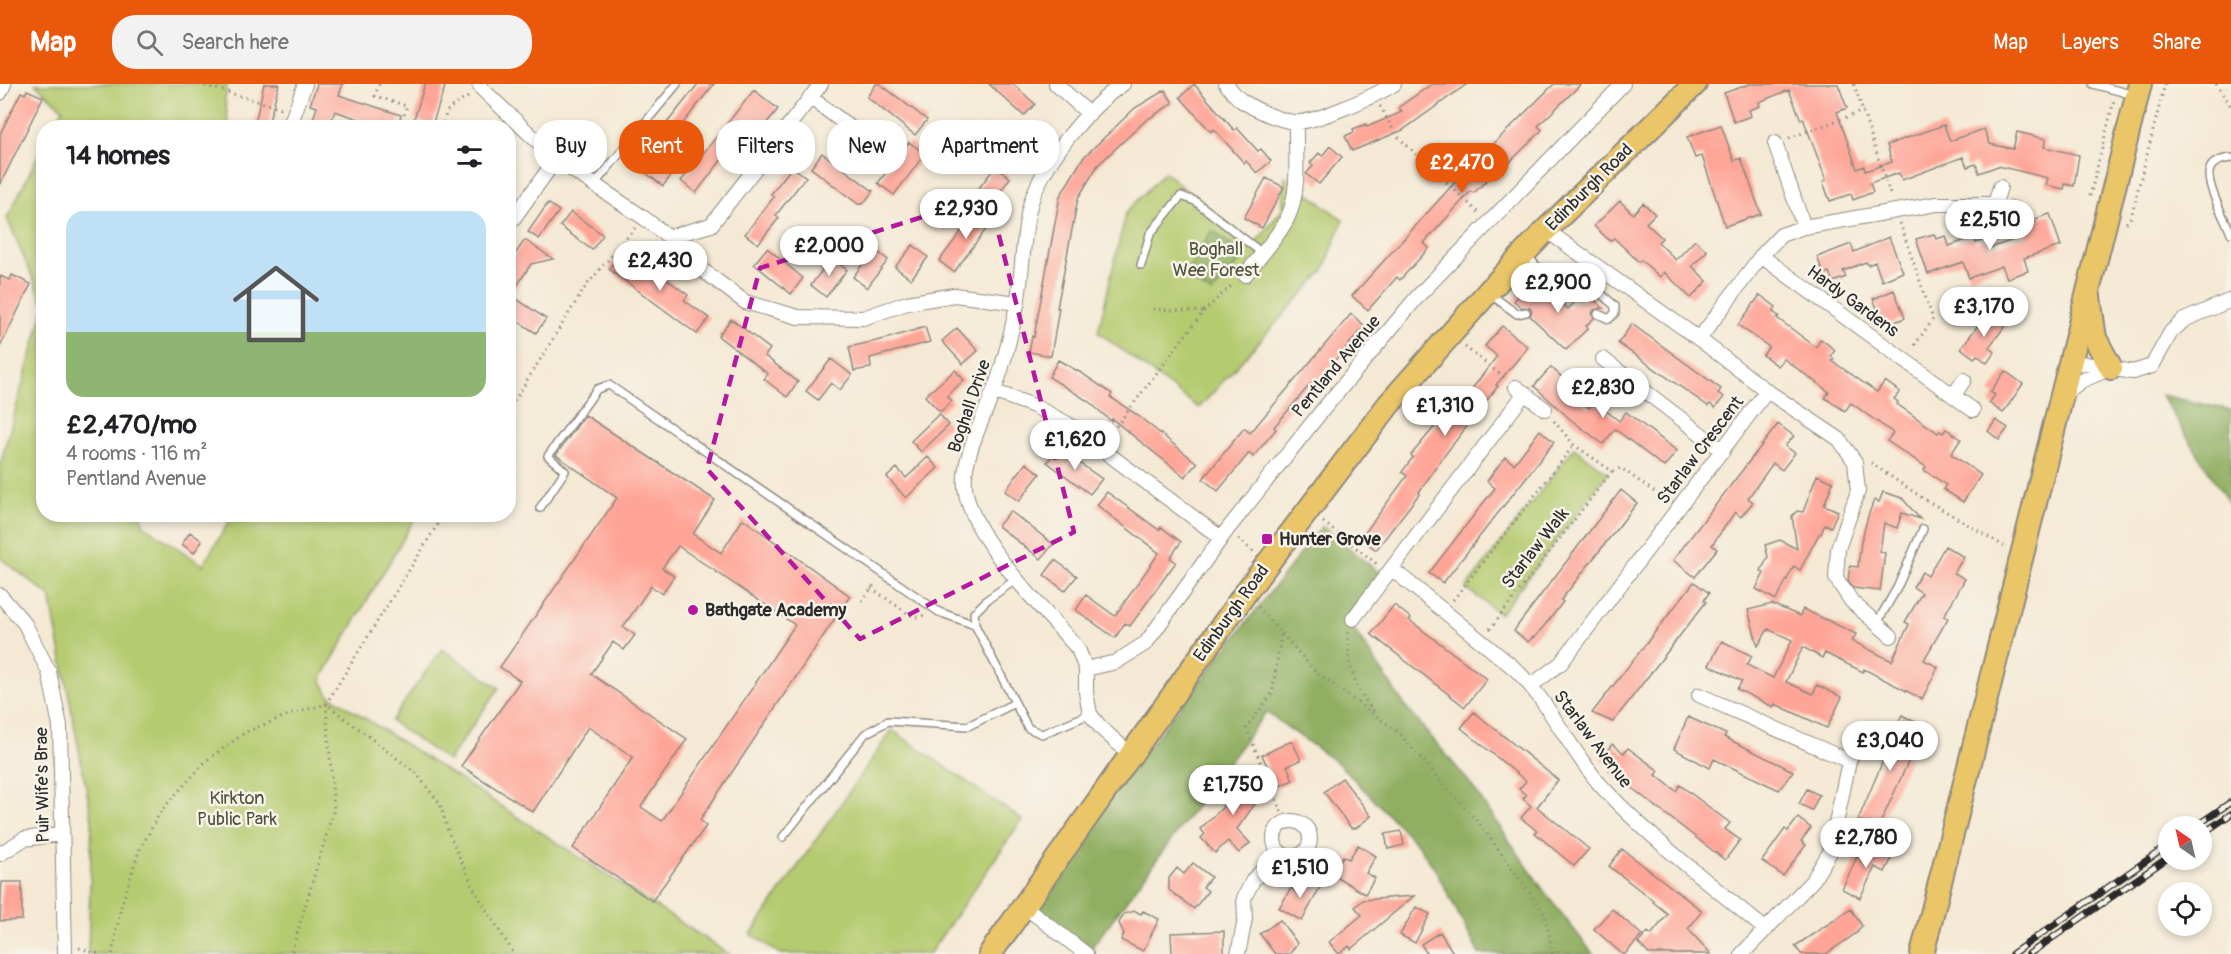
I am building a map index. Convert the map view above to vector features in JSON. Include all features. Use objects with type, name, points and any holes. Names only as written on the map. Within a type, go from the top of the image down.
[{"type":"main road","name":"Edinburgh Road","points":[[990,954],[1267,562],[1389,404],[1524,253],[1695,84]]},
{"type":"main road","points":[[1922,954],[2068,362],[2138,90]]},
{"type":"main road","points":[[2087,289],[2095,338],[2110,368]]},
{"type":"street","points":[[0,93],[4,84]]},
{"type":"street","points":[[292,120],[305,84]]},
{"type":"street","points":[[669,237],[711,225],[821,84]]},
{"type":"street","points":[[1056,84],[1089,114]]},
{"type":"street","name":"Boghall Drive","points":[[1090,714],[1086,692],[1086,669],[1078,649],[987,542],[971,513],[965,486],[968,457],[995,392],[1018,303],[1021,254],[1030,207],[1059,148],[1089,114],[1123,84]]},
{"type":"street","points":[[1226,84],[1241,100],[1265,113],[1296,123],[1374,96],[1394,84]]},
{"type":"street","name":"Pentland Avenue","points":[[1086,669],[1116,662],[1146,643],[1224,534],[1321,412],[1418,296],[1623,84]]},
{"type":"street","points":[[481,87],[515,120]]},
{"type":"street","points":[[810,97],[840,120]]},
{"type":"street","points":[[516,121],[534,138]]},
{"type":"street","points":[[1245,275],[1279,233],[1288,218],[1293,201],[1296,123]]},
{"type":"street","points":[[1775,143],[1803,227]]},
{"type":"street","points":[[516,215],[545,174]]},
{"type":"street","points":[[577,174],[644,218],[669,237],[693,263],[745,302],[798,317],[863,318],[907,303],[954,295],[1018,303]]},
{"type":"street","points":[[1995,204],[2000,187]]},
{"type":"street","points":[[1700,339],[1761,256],[1781,235],[1803,227],[1936,204],[1995,204],[2016,210]]},
{"type":"street","name":"Starlaw Crescent","points":[[1532,685],[1561,663],[1767,391],[1700,339],[1546,230]]},
{"type":"street","name":"Hardy Gardens","points":[[1761,256],[1973,410]]},
{"type":"street","points":[[2068,362],[2133,372],[2152,366],[2171,332],[2184,320],[2231,300]]},
{"type":"street","points":[[1603,359],[1723,451]]},
{"type":"street","points":[[2060,398],[2082,381],[2110,368]]},
{"type":"street","points":[[1953,396],[1964,380]]},
{"type":"street","points":[[1353,619],[1391,571],[1520,390],[1545,409]]},
{"type":"street","points":[[1767,391],[1839,439],[1855,462],[1858,491],[1838,549],[1836,578],[1852,602],[1891,636]]},
{"type":"street","points":[[995,392],[1034,406],[1068,424],[1224,534]]},
{"type":"street","name":"Starlaw Avenue","points":[[1391,571],[1444,611],[1532,685],[1561,731],[1603,788],[1658,839],[1766,930]]},
{"type":"street","name":"Puir Wife's Brae","points":[[0,595],[25,624],[49,672],[60,726],[65,950]]},
{"type":"street","points":[[1699,695],[1849,761]]},
{"type":"street","points":[[1090,714],[1101,728],[1130,754]]},
{"type":"street","points":[[1742,954],[1813,880],[1830,852],[1849,761],[1865,730]]},
{"type":"street","points":[[1286,822],[1303,824],[1307,829],[1311,840],[1302,854],[1291,857],[1280,853],[1274,842],[1274,836],[1281,825],[1286,822]]},
{"type":"street","points":[[0,854],[24,839],[61,834]]},
{"type":"street","points":[[1238,954],[1245,919],[1244,898],[1253,880],[1280,853]]},
{"type":"street","points":[[1024,906],[1086,954]]},
{"type":"lane","points":[[593,186],[677,84]]},
{"type":"lane","points":[[2093,84],[2138,90]]},
{"type":"lane","points":[[2231,158],[2217,162],[2210,168],[2208,180],[2231,233]]},
{"type":"lane","points":[[1141,265],[1150,234],[1181,196],[1195,201],[1262,253]]},
{"type":"lane","points":[[1524,253],[1545,275],[1549,287],[1580,297]]},
{"type":"lane","points":[[1545,275],[1591,285],[1615,306],[1615,313],[1609,319],[1598,314]]},
{"type":"lane","points":[[1488,292],[1517,314],[1526,312]]},
{"type":"lane","points":[[540,508],[565,471],[548,456],[597,389],[609,386],[939,612],[975,625]]},
{"type":"lane","points":[[1877,623],[1897,588],[1923,530]]},
{"type":"lane","points":[[1018,579],[988,599],[974,613],[975,625],[1028,728],[1042,734],[1090,714]]},
{"type":"lane","points":[[783,837],[865,734],[888,721],[968,726],[1015,703]]},
{"type":"path","points":[[199,84],[274,106]]},
{"type":"path","points":[[379,84],[375,96],[407,106],[403,120]]},
{"type":"path","points":[[2216,84],[2231,106]]},
{"type":"path","points":[[444,120],[448,109],[481,87]]},
{"type":"path","points":[[1374,96],[1396,135],[1489,222]]},
{"type":"path","points":[[1775,143],[1863,111]]},
{"type":"path","points":[[516,398],[586,286],[644,218]]},
{"type":"path","points":[[1101,446],[1203,312],[1223,291],[1245,275]]},
{"type":"path","points":[[1152,309],[1203,312]]},
{"type":"path","points":[[1450,335],[1520,390]]},
{"type":"path","points":[[1545,409],[1574,445],[1612,471],[1621,468],[1678,509]]},
{"type":"path","name":"Starlaw Walk","points":[[1444,611],[1574,445]]},
{"type":"path","points":[[1872,463],[1921,497],[2004,546]]},
{"type":"path","name":"Starlaw Walk","points":[[1480,641],[1612,471]]},
{"type":"path","points":[[1307,510],[1391,571]]},
{"type":"path","points":[[291,954],[334,809],[326,704],[439,522]]},
{"type":"path","points":[[1224,534],[1267,562]]},
{"type":"path","points":[[862,601],[882,573]]},
{"type":"path","points":[[871,588],[910,615]]},
{"type":"path","points":[[1246,592],[1281,635],[1316,672],[1398,732],[1482,827],[1545,914],[1553,954]]},
{"type":"path","points":[[1353,619],[1348,632],[1347,648],[1352,679],[1360,695],[1381,720]]},
{"type":"path","points":[[1281,635],[1272,694],[1246,728],[1286,822]]},
{"type":"path","points":[[112,954],[121,908],[139,852],[162,811],[207,760],[246,732],[285,716],[326,704]]},
{"type":"path","points":[[326,704],[416,773],[440,804],[448,834],[475,891],[514,954]]},
{"type":"path","points":[[65,950],[88,950],[100,954]]},
{"type":"highlighted area","points":[[989,196],[1074,532],[860,639],[707,469],[760,268]]},
{"type":"green space","points":[[35,84],[227,84],[225,100],[228,120],[57,120],[63,109]]},
{"type":"green space","points":[[36,160],[36,286],[7,218]]},
{"type":"green space","points":[[1165,172],[1252,247],[1282,210],[1285,176],[1343,220],[1324,270],[1199,408],[1098,332],[1126,212]]},
{"type":"green space","name":"Boghall Wee Forest","points":[[1211,231],[1242,254],[1241,260],[1212,293],[1184,277]]},
{"type":"green space","name":"Kirkton Public Park","points":[[36,337],[36,522],[143,522],[143,525],[203,565],[229,522],[413,522],[321,679],[329,695],[729,954],[88,954],[92,819],[50,596],[0,558],[0,465]]},
{"type":"green space","points":[[2161,395],[2231,410],[2231,507]]},
{"type":"green space","points":[[1574,448],[1608,473],[1500,614],[1466,588]]},
{"type":"green space","points":[[1322,526],[1381,574],[1346,618],[1406,707],[1469,782],[1544,891],[1593,954],[1479,954],[1435,869],[1418,845],[1340,765],[1266,712],[1087,954],[1024,906]]},
{"type":"green space","points":[[442,649],[499,688],[448,761],[391,721]]},
{"type":"green space","points":[[892,730],[1022,820],[929,954],[780,954],[751,934]]},
{"type":"building","points":[[264,84],[279,84],[269,120],[256,120]]},
{"type":"building","points":[[317,84],[343,84],[339,95],[401,115],[399,120],[361,120],[335,111],[332,120],[313,120],[317,107],[310,105]]},
{"type":"building","points":[[425,84],[446,84],[434,120],[414,119]]},
{"type":"building","points":[[698,84],[714,84],[686,120],[669,120]]},
{"type":"building","points":[[876,84],[880,84],[927,120],[919,120],[919,130],[915,135],[907,129],[907,120],[896,120],[867,97]]},
{"type":"building","points":[[989,84],[1013,84],[1035,104],[1024,116]]},
{"type":"building","points":[[1194,84],[1234,130],[1237,128],[1258,151],[1261,149],[1271,161],[1257,173],[1246,161],[1244,163],[1214,129],[1211,132],[1180,97]]},
{"type":"building","points":[[1432,84],[1467,84],[1403,130],[1352,151],[1345,136],[1354,132],[1353,129],[1366,124],[1367,127],[1402,112],[1399,107]]},
{"type":"building","points":[[1554,84],[1581,84],[1538,126],[1542,130],[1507,165],[1504,162],[1477,190],[1473,193],[1471,191],[1424,243],[1429,248],[1400,280],[1397,277],[1368,310],[1352,296],[1457,180]]},
{"type":"building","points":[[1750,84],[1838,84],[1847,108],[1837,112],[1857,169],[1864,166],[1865,171],[1892,162],[1887,145],[1944,125],[1950,141],[1984,129],[1990,144],[2013,149],[2017,132],[2046,139],[2044,147],[2079,155],[2074,186],[2065,184],[2064,189],[2046,185],[2048,178],[1998,166],[1979,173],[1976,164],[1967,167],[1963,157],[1902,180],[1899,173],[1870,183],[1873,192],[1853,200],[1851,194],[1830,201],[1823,182],[1826,180],[1803,118],[1801,120],[1789,90],[1759,102],[1760,106],[1749,110],[1751,116],[1734,122],[1724,93]]},
{"type":"building","points":[[27,90],[43,97],[0,185],[0,134],[21,92],[25,94]]},
{"type":"building","points":[[754,90],[778,109],[769,120],[730,120]]},
{"type":"building","points":[[1165,90],[1173,103],[1145,121],[1098,165],[1078,198],[1057,308],[1059,308],[1051,356],[1029,352],[1032,336],[1034,337],[1060,196],[1083,158],[1135,108]]},
{"type":"building","points":[[1721,125],[1734,161],[1741,158],[1761,214],[1725,226],[1702,156],[1695,158],[1687,137]]},
{"type":"building","points":[[716,137],[716,167],[696,193],[681,181],[687,174],[704,174],[704,152]]},
{"type":"building","points":[[909,142],[919,150],[919,162],[894,195],[878,183],[885,174],[907,174],[907,145]]},
{"type":"building","points":[[1330,146],[1342,157],[1319,184],[1306,174],[1313,166],[1310,163],[1319,153],[1322,156]]},
{"type":"building","points":[[822,153],[827,157],[827,174],[850,174],[873,191],[863,204],[858,204],[815,171],[815,163]]},
{"type":"building","points":[[647,174],[672,174],[663,186]]},
{"type":"building","points":[[787,174],[802,174],[806,177],[776,215],[779,218],[758,244],[745,234],[774,197],[771,194]]},
{"type":"building","points":[[990,174],[1005,174],[1010,178],[990,206],[975,193]]},
{"type":"building","points":[[1266,178],[1284,187],[1262,228],[1244,218]]},
{"type":"building","points":[[1620,201],[1633,214],[1643,203],[1655,214],[1646,223],[1662,238],[1658,242],[1676,260],[1695,240],[1707,251],[1692,266],[1707,281],[1691,298],[1664,272],[1660,277],[1641,260],[1639,262],[1614,238],[1610,241],[1594,226]]},
{"type":"building","points":[[548,203],[559,211],[539,239],[528,232]]},
{"type":"building","points":[[978,209],[993,220],[954,272],[939,261]]},
{"type":"building","points":[[571,212],[603,235],[592,250],[560,226]]},
{"type":"building","points":[[2050,214],[2061,246],[2024,258],[2028,271],[2007,278],[2002,266],[1969,278],[1963,262],[1928,274],[1916,239],[1934,234],[1936,239],[1946,236],[1949,246],[1974,237],[1976,243],[1986,239],[1990,248],[2027,235],[2024,226]]},
{"type":"building","points":[[1889,237],[1903,272],[1882,281],[1875,262],[1868,265],[1866,262],[1843,271],[1846,277],[1833,282],[1829,272],[1824,274],[1817,257],[1851,244],[1854,252]]},
{"type":"building","points":[[525,240],[553,259],[531,264],[516,287],[516,253]]},
{"type":"building","points":[[913,245],[928,257],[911,279],[895,267]]},
{"type":"building","points":[[767,248],[803,278],[791,294],[754,264]]},
{"type":"building","points":[[874,249],[888,260],[867,288],[853,277]]},
{"type":"building","points":[[621,253],[646,271],[650,267],[688,295],[684,300],[709,318],[697,334],[609,269]]},
{"type":"building","points":[[831,258],[847,270],[826,297],[811,285]]},
{"type":"building","points":[[12,275],[31,284],[0,347],[0,276],[10,280]]},
{"type":"building","points":[[1536,278],[1544,286],[1544,294],[1548,296],[1552,294],[1568,309],[1576,301],[1584,301],[1585,291],[1603,308],[1594,310],[1592,314],[1594,318],[1586,326],[1588,328],[1566,350],[1530,316],[1532,311],[1530,308],[1521,307],[1514,301]]},
{"type":"building","points":[[1894,290],[1905,318],[1884,326],[1882,322],[1875,325],[1870,313],[1878,310],[1873,299]]},
{"type":"building","points":[[1760,295],[1776,307],[1773,312],[1779,316],[1777,318],[1816,347],[1821,339],[1835,350],[1831,356],[1834,359],[1832,361],[1877,392],[1885,381],[1900,392],[1894,399],[1898,402],[1897,404],[1938,433],[1940,431],[1943,433],[1946,429],[1961,439],[1951,454],[1981,475],[1963,502],[1943,489],[1946,485],[1924,470],[1926,467],[1887,441],[1893,433],[1851,403],[1845,411],[1825,398],[1829,392],[1784,359],[1778,366],[1763,355],[1769,347],[1738,325]]},
{"type":"building","points":[[516,298],[546,319],[536,333],[516,320]]},
{"type":"building","points":[[1988,312],[2006,325],[1989,347],[1995,352],[1987,363],[1977,355],[1974,358],[1961,348]]},
{"type":"building","points":[[1351,314],[1365,326],[1315,383],[1313,381],[1274,427],[1276,429],[1253,457],[1249,453],[1218,491],[1203,479],[1244,428],[1250,433]]},
{"type":"building","points":[[731,319],[770,349],[765,356],[798,382],[787,397],[764,379],[768,374],[718,336]]},
{"type":"building","points":[[1632,324],[1721,389],[1718,393],[1724,397],[1715,408],[1710,404],[1708,406],[1618,343]]},
{"type":"building","points":[[1502,326],[1528,347],[1496,385],[1498,386],[1376,550],[1361,538],[1407,476],[1402,472],[1413,457],[1411,455],[1441,419],[1446,423],[1497,356],[1485,346]]},
{"type":"building","points":[[925,327],[930,342],[870,358],[871,368],[854,371],[849,347]]},
{"type":"building","points":[[957,328],[978,351],[963,364],[942,341]]},
{"type":"building","points":[[831,359],[852,375],[840,390],[831,383],[818,400],[806,391]]},
{"type":"building","points":[[1058,360],[1112,394],[1110,397],[1136,414],[1197,463],[1185,477],[1088,401],[1049,377]]},
{"type":"building","points":[[1551,367],[1567,382],[1562,387],[1589,408],[1594,401],[1619,421],[1626,412],[1677,451],[1664,467],[1615,429],[1603,444],[1570,419],[1534,386]]},
{"type":"building","points":[[955,370],[964,380],[947,396],[952,401],[940,412],[925,396]]},
{"type":"building","points":[[2005,371],[2023,384],[2003,413],[1989,403],[1995,395],[1990,392]]},
{"type":"building","points":[[939,414],[949,425],[921,452],[911,441]]},
{"type":"building","points":[[585,415],[715,500],[693,534],[721,553],[743,519],[850,596],[700,820],[706,826],[652,901],[573,848],[633,757],[588,727],[533,812],[461,766],[520,681],[500,667],[617,498],[556,455]],"holes":[[[678,546],[795,625],[662,821],[641,807],[687,739],[591,674],[613,642],[624,650],[635,635],[623,627],[651,586],[662,594],[674,576],[662,568]]]},
{"type":"building","points":[[1996,420],[2008,428],[1999,440],[1988,431]]},
{"type":"building","points":[[1778,424],[1794,436],[1785,446],[1795,453],[1782,470],[1773,463],[1748,498],[1753,502],[1741,517],[1735,512],[1712,545],[1717,549],[1695,577],[1673,560]]},
{"type":"building","points":[[1540,430],[1554,442],[1443,583],[1429,573],[1495,488],[1487,481],[1505,457],[1514,464]]},
{"type":"building","points":[[1058,448],[1102,479],[1090,494],[1047,462]]},
{"type":"building","points":[[928,457],[938,468],[906,498],[887,477],[897,468],[906,478]]},
{"type":"building","points":[[1026,463],[1040,474],[1019,501],[1005,491]]},
{"type":"building","points":[[1817,475],[1833,482],[1824,505],[1838,511],[1831,527],[1825,524],[1800,570],[1794,566],[1776,600],[1756,589],[1764,573],[1761,571],[1768,557],[1765,545],[1780,540],[1797,549],[1792,516],[1797,511],[1803,512]]},
{"type":"building","points":[[1621,490],[1637,503],[1561,600],[1563,602],[1549,620],[1528,642],[1514,631]]},
{"type":"building","points":[[1107,492],[1159,530],[1161,527],[1181,542],[1170,558],[1176,562],[1130,626],[1125,623],[1115,638],[1076,610],[1086,595],[1115,616],[1159,553],[1097,505]]},
{"type":"building","points":[[1883,492],[1902,498],[1920,519],[1902,513],[1897,528],[1884,523],[1880,552],[1885,553],[1880,591],[1853,588],[1848,580],[1850,566],[1858,567],[1861,542],[1868,516],[1874,500],[1879,502]]},
{"type":"building","points":[[1010,511],[1053,544],[1041,559],[998,526]]},
{"type":"building","points":[[190,532],[202,541],[194,553],[182,544]]},
{"type":"building","points":[[1945,546],[1964,557],[1954,573],[1965,579],[1944,616],[1948,618],[1924,660],[1938,667],[1922,699],[1864,669],[1863,672],[1825,653],[1822,658],[1803,647],[1786,682],[1813,694],[1817,685],[1842,697],[1827,728],[1775,704],[1773,707],[1737,689],[1742,681],[1709,665],[1722,641],[1752,656],[1747,665],[1773,678],[1792,640],[1768,629],[1758,646],[1748,610],[1772,604],[1800,616],[1803,609],[1831,622],[1856,634],[1852,641],[1892,661],[1909,624],[1905,622],[1922,593],[1913,587],[1922,572],[1928,576]]},
{"type":"building","points":[[1055,560],[1077,576],[1065,591],[1044,575]]},
{"type":"building","points":[[1694,582],[1709,593],[1704,600],[1706,602],[1613,722],[1592,713]]},
{"type":"building","points":[[1394,605],[1411,618],[1409,620],[1487,679],[1465,707],[1371,634]]},
{"type":"building","points":[[1474,712],[1558,780],[1537,807],[1589,849],[1574,866],[1521,818],[1531,806],[1523,799],[1526,795],[1519,789],[1526,781],[1461,728]]},
{"type":"building","points":[[1902,715],[1921,725],[1905,756],[1910,758],[1878,828],[1858,820],[1885,756],[1891,740],[1889,739]]},
{"type":"building","points":[[1688,717],[1726,734],[1724,737],[1793,771],[1779,790],[1714,759],[1710,768],[1674,749]]},
{"type":"building","points":[[1292,741],[1301,760],[1287,766],[1293,780],[1277,787],[1262,755]]},
{"type":"building","points":[[1612,744],[1624,753],[1628,748],[1659,771],[1656,775],[1676,791],[1680,785],[1730,823],[1725,829],[1740,840],[1725,860],[1610,771],[1613,767],[1602,758]]},
{"type":"building","points":[[1248,773],[1267,787],[1237,829],[1250,843],[1239,853],[1228,841],[1215,853],[1201,838],[1205,834],[1200,829],[1221,809]]},
{"type":"building","points":[[1342,778],[1371,816],[1356,828],[1351,828],[1324,792]]},
{"type":"building","points":[[1807,789],[1819,795],[1812,810],[1799,804]]},
{"type":"building","points":[[1798,818],[1811,828],[1801,841],[1806,845],[1783,876],[1762,861],[1785,829],[1788,831]]},
{"type":"building","points":[[1401,831],[1404,845],[1388,849],[1385,834]]},
{"type":"building","points":[[1864,842],[1893,856],[1885,872],[1875,867],[1860,898],[1842,889]]},
{"type":"building","points":[[1358,845],[1376,856],[1366,873],[1375,878],[1365,894],[1332,874],[1343,856],[1349,859]]},
{"type":"building","points":[[1622,849],[1702,911],[1688,929],[1711,954],[1649,954],[1638,943],[1648,932],[1651,935],[1668,914],[1609,866]]},
{"type":"building","points":[[1193,863],[1211,877],[1203,887],[1208,891],[1194,909],[1169,890],[1169,878],[1177,868],[1184,874]]},
{"type":"building","points":[[1303,878],[1320,887],[1302,921],[1279,908],[1291,888],[1295,891]]},
{"type":"building","points":[[2,882],[22,882],[22,920],[0,921]]},
{"type":"building","points":[[1414,896],[1351,949],[1349,946],[1339,954],[1329,942],[1362,915],[1355,907],[1363,900]]},
{"type":"building","points":[[1416,907],[1430,914],[1415,943],[1400,935]]},
{"type":"building","points":[[1612,909],[1642,935],[1625,954],[1622,954],[1594,929]]},
{"type":"building","points":[[1851,909],[1862,926],[1858,932],[1826,954],[1801,954],[1795,946]]},
{"type":"building","points":[[1135,911],[1141,914],[1143,911],[1159,919],[1143,951],[1121,940],[1124,934],[1119,923],[1124,914]]},
{"type":"building","points":[[1280,920],[1297,943],[1290,954],[1275,954],[1260,934]]},
{"type":"building","points":[[1224,931],[1224,954],[1172,954],[1171,933]]},
{"type":"building","points":[[1440,932],[1454,954],[1427,954],[1421,944]]},
{"type":"railway","points":[[2211,816],[2231,802]]},
{"type":"railway","points":[[2212,827],[2231,814]]},
{"type":"railway","points":[[2012,954],[2158,853]]},
{"type":"railway","points":[[2029,954],[2158,865]]},
{"type":"place","name":"Hunter Grove","points":[[1267,539]]},
{"type":"place","name":"Bathgate Academy","points":[[693,610]]}]
